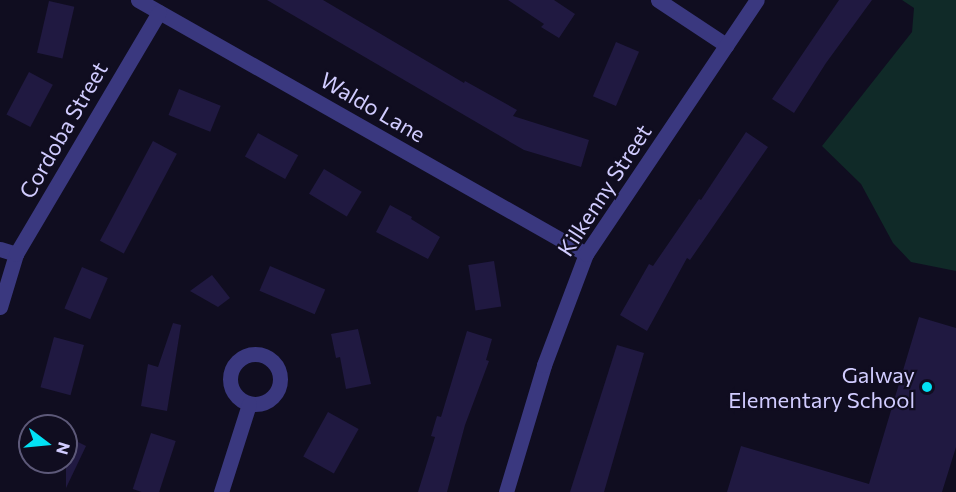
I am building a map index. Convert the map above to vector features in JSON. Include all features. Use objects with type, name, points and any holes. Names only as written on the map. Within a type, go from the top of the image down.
[{"type":"street","name":"Waldo Lane","points":[[138,0],[586,254]]},
{"type":"street","points":[[658,0],[726,45]]},
{"type":"street","name":"Kilkenny Street","points":[[506,492],[544,365],[586,254],[757,0]]},
{"type":"street","name":"Cordoba Street","points":[[0,307],[16,254],[159,12]]},
{"type":"street","points":[[0,249],[16,254]]},
{"type":"street","points":[[221,492],[249,404]]},
{"type":"green space","points":[[902,0],[956,0],[956,271],[911,262],[893,243],[861,184],[822,146],[912,32],[914,8]]},
{"type":"building","points":[[267,0],[323,0],[464,83],[465,81],[517,110],[513,116],[589,140],[581,167],[524,150]]},
{"type":"building","points":[[508,0],[554,0],[575,14],[559,38],[541,27],[544,24]]},
{"type":"building","points":[[839,0],[872,0],[826,63],[794,113],[772,99]]},
{"type":"building","points":[[49,1],[74,7],[62,58],[37,53]]},
{"type":"building","points":[[616,42],[639,52],[616,106],[593,96]]},
{"type":"building","points":[[29,72],[53,85],[30,127],[6,114]]},
{"type":"building","points":[[179,89],[221,106],[210,132],[169,115]]},
{"type":"building","points":[[746,132],[768,147],[690,260],[687,258],[647,331],[620,315],[649,264],[653,266],[699,199],[701,200]]},
{"type":"building","points":[[258,133],[298,155],[285,179],[245,157]]},
{"type":"building","points":[[153,141],[177,154],[124,253],[100,241]]},
{"type":"building","points":[[324,169],[362,192],[347,217],[309,194]]},
{"type":"building","points":[[390,205],[440,237],[428,259],[376,232]]},
{"type":"building","points":[[494,261],[501,306],[476,311],[468,265]]},
{"type":"building","points":[[270,266],[325,289],[315,314],[259,291]]},
{"type":"building","points":[[82,267],[108,278],[90,319],[64,308]]},
{"type":"building","points":[[212,275],[230,298],[218,307],[190,291]]},
{"type":"building","name":"Galway Elementary School","points":[[919,317],[956,328],[956,447],[942,492],[727,492],[741,446],[869,484]]},
{"type":"building","points":[[173,323],[181,325],[167,411],[141,406],[148,364],[158,367]]},
{"type":"building","points":[[358,329],[371,384],[346,389],[340,357],[336,358],[331,334]]},
{"type":"building","points":[[467,331],[492,339],[486,360],[489,361],[465,425],[447,492],[418,492],[435,437],[431,436],[437,416],[441,417]]},
{"type":"building","points":[[54,337],[84,345],[70,395],[41,387]]},
{"type":"building","points":[[617,345],[644,353],[604,492],[570,492]]},
{"type":"building","points":[[328,412],[359,429],[334,474],[303,457]]},
{"type":"building","points":[[151,433],[176,441],[159,492],[142,492],[133,489]]},
{"type":"building","points":[[78,442],[86,446],[78,463]]},
{"type":"building","points":[[66,474],[73,474],[66,488]]},
{"type":"place","name":"Galway Elementary School","points":[[927,387]]}]
